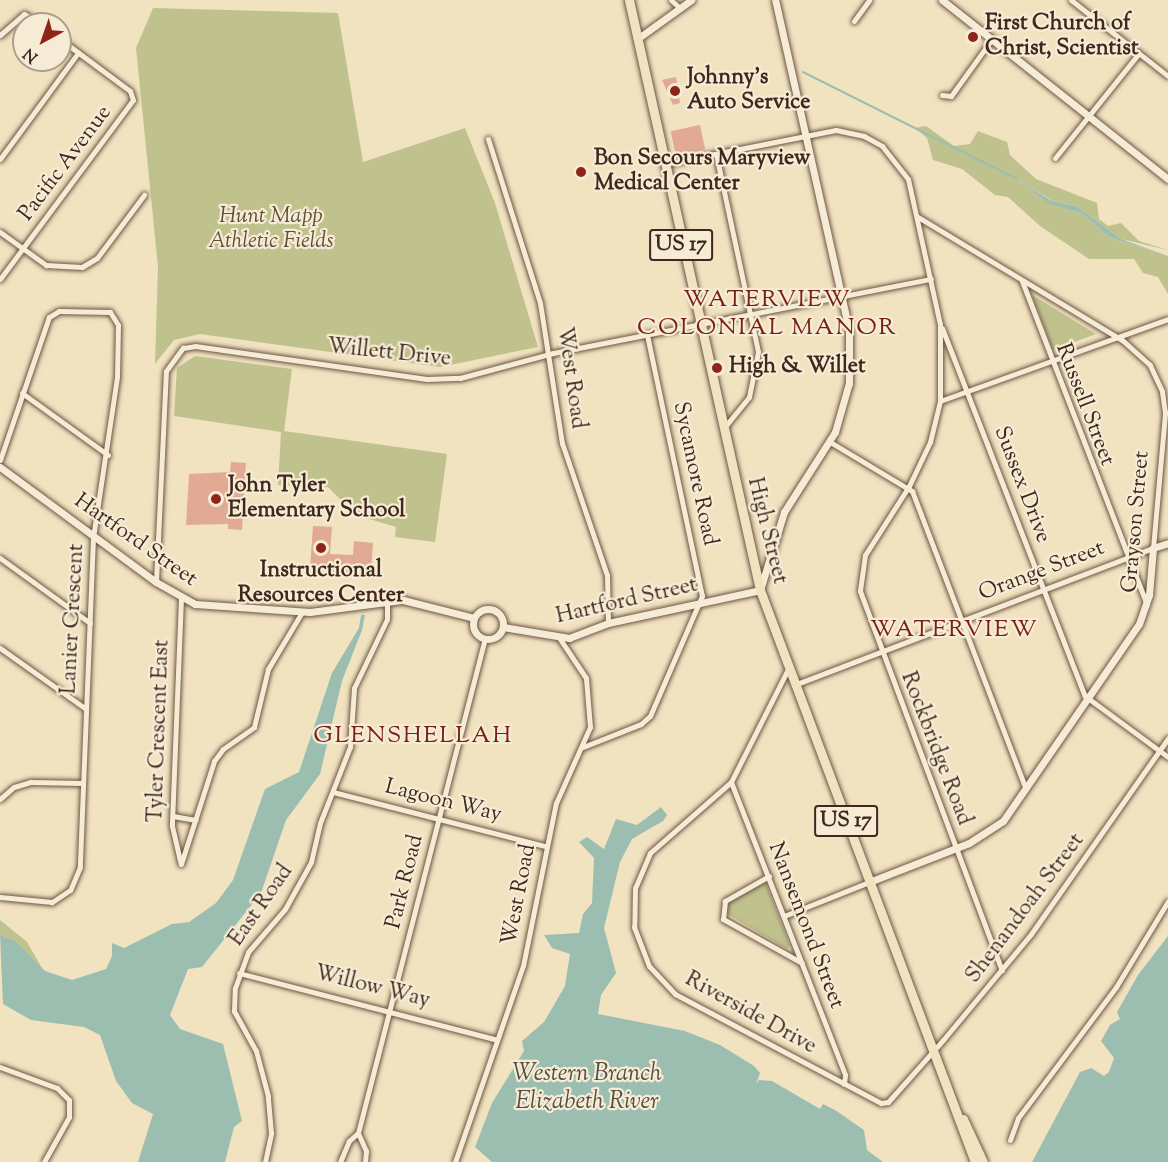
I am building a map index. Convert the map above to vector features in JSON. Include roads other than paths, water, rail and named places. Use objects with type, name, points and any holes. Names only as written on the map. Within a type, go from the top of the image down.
[{"type":"main road","name":"High Street","points":[[629,0],[722,430],[760,590],[933,1051]]},
{"type":"main road","name":"US 17","points":[[933,1051],[975,1162]]},
{"type":"main road","name":"US 17","points":[[933,1051],[983,1162]]},
{"type":"street","points":[[671,0],[680,8]]},
{"type":"street","points":[[637,39],[691,0]]},
{"type":"street","points":[[760,590],[784,512],[830,442],[844,406],[851,367],[842,297],[775,0]]},
{"type":"street","points":[[854,21],[870,0]]},
{"type":"street","points":[[942,0],[1168,179]]},
{"type":"street","points":[[1071,0],[1168,75]]},
{"type":"street","points":[[0,35],[12,24]]},
{"type":"street","points":[[942,95],[951,96],[992,39]]},
{"type":"street","points":[[0,159],[78,53],[72,48]]},
{"type":"street","name":"Pacific Avenue","points":[[0,279],[132,103],[133,95],[78,53]]},
{"type":"street","points":[[1055,158],[1139,53]]},
{"type":"street","name":"Rockbridge Road","points":[[664,164],[806,133],[848,131],[882,146],[904,170],[918,217],[940,324],[940,401],[930,442],[909,486],[861,566],[862,602],[1002,969]]},
{"type":"street","name":"West Road","points":[[488,139],[540,302],[551,355],[562,443],[607,575],[608,623]]},
{"type":"street","points":[[716,154],[758,352],[756,375],[742,408],[722,430]]},
{"type":"street","points":[[0,232],[54,267],[89,264],[144,195]]},
{"type":"street","name":"Grayson Street","points":[[784,916],[956,849],[995,828],[1026,789],[1088,700],[1147,605],[1164,402],[1150,365],[1113,335],[918,217]]},
{"type":"street","name":"Willett Drive","points":[[156,582],[166,371],[178,352],[195,346],[427,379],[473,376],[551,355],[647,334],[751,316],[931,279]]},
{"type":"street","name":"Russell Street","points":[[1022,281],[1049,360],[1126,559],[1147,605]]},
{"type":"street","name":"Lanier Crescent","points":[[0,460],[49,317],[59,311],[110,312],[118,325],[108,455],[93,536],[80,867],[70,890],[44,904],[0,897]]},
{"type":"street","points":[[940,401],[1113,335],[1168,319]]},
{"type":"street","name":"Sussex Drive","points":[[940,324],[1088,700]]},
{"type":"street","name":"Sycamore Road","points":[[583,747],[641,724],[650,716],[700,604],[702,589],[647,334]]},
{"type":"street","points":[[22,393],[108,455]]},
{"type":"street","points":[[830,442],[909,486],[1026,789]]},
{"type":"street","name":"Hartford Street","points":[[0,467],[156,582],[181,598],[212,607],[302,612],[411,601],[474,618],[484,610],[492,609],[502,618],[503,627],[560,639],[608,623],[760,590]]},
{"type":"street","name":"Orange Street","points":[[794,685],[1168,543]]},
{"type":"street","points":[[0,558],[90,622]]},
{"type":"street","name":"Tyler Crescent East","points":[[181,598],[172,816],[176,854],[181,864],[196,820]]},
{"type":"street","name":"East Road","points":[[264,1162],[270,1109],[256,1051],[234,1011],[239,973],[306,874],[352,738],[354,688],[387,619],[387,602]]},
{"type":"street","points":[[172,816],[196,820],[214,761],[223,749],[254,727],[268,669],[302,612]]},
{"type":"street","points":[[474,618],[475,631],[485,638],[494,637],[503,627]]},
{"type":"street","name":"Park Road","points":[[340,1162],[349,1141],[358,1133],[485,638]]},
{"type":"street","name":"West Road","points":[[455,1162],[495,1039],[522,966],[545,846],[562,785],[583,747],[591,717],[589,687],[578,662],[560,639]]},
{"type":"street","points":[[0,648],[86,709]]},
{"type":"street","name":"Riverside Drive","points":[[788,669],[731,782],[650,853],[633,897],[638,942],[649,966],[675,994],[881,1103],[898,1090]]},
{"type":"street","points":[[1088,700],[1168,757]]},
{"type":"street","name":"Shenandoah Street","points":[[898,1090],[1002,969],[1168,738]]},
{"type":"street","points":[[0,799],[14,787],[30,782],[82,783]]},
{"type":"street","name":"Nansemond Street","points":[[731,782],[802,963],[844,1084]]},
{"type":"street","name":"Lagoon Way","points":[[333,792],[545,846]]},
{"type":"street","points":[[769,876],[725,901],[723,919],[802,963]]},
{"type":"street","points":[[1010,1140],[1018,1118],[1116,987],[1168,901]]},
{"type":"street","name":"Willow Way","points":[[239,973],[390,1010],[495,1039]]},
{"type":"street","points":[[0,1067],[57,1088],[69,1100],[69,1117],[44,1162]]},
{"type":"street","name":"Park Road","points":[[358,1133],[366,1151],[365,1162]]},
{"type":"water","points":[[1017,179],[1050,200],[1078,207],[1121,239],[1168,256],[1109,237],[1082,213],[1050,204]]},
{"type":"water","points":[[361,615],[365,615],[362,630],[342,681],[320,774],[286,820],[261,893],[202,967],[188,969],[170,1015],[180,1029],[223,1044],[242,1121],[234,1127],[225,1162],[138,1162],[153,1114],[132,1103],[116,1081],[100,1035],[84,1027],[31,1020],[3,1004],[0,935],[16,941],[45,971],[72,980],[106,969],[112,956],[112,943],[124,948],[172,924],[189,922],[216,903],[233,880],[265,789],[299,772],[332,673],[359,628]]},
{"type":"water","name":"Western Branch Elizabeth River","points":[[661,807],[667,815],[663,821],[632,839],[620,862],[604,928],[616,973],[601,995],[598,1014],[685,1031],[720,1045],[754,1066],[760,1073],[756,1084],[759,1080],[772,1081],[820,1109],[823,1104],[835,1110],[864,1130],[867,1150],[883,1162],[492,1162],[475,1147],[492,1103],[524,1051],[522,1041],[544,1022],[565,986],[570,954],[552,948],[544,935],[579,933],[583,914],[592,903],[594,858],[579,842],[587,837],[604,849],[616,819],[637,825]]},
{"type":"water","points":[[1168,936],[1168,1162],[1032,1162],[1080,1072],[1091,1068],[1104,1076],[1109,1072],[1114,1058],[1101,1041],[1110,1025],[1120,1019],[1117,1012],[1138,975]]},
{"type":"waterway","points":[[803,72],[1017,179]]},
{"type":"place","name":"First Church of Christ, Scientist","points":[[973,37]]},
{"type":"place","name":"Johnny's Auto Service","points":[[675,91]]},
{"type":"place","name":"Bon Secours Maryview Medical Center","points":[[581,172]]},
{"type":"place","name":"High & Willet","points":[[717,368]]},
{"type":"place","name":"John Tyler Elementary School","points":[[216,499]]},
{"type":"place","name":"Instructional Resources Center","points":[[321,548]]},
{"type":"district","name":"WATERVIEW COLONIAL MANOR","points":[[767,315]]},
{"type":"district","name":"WATERVIEW","points":[[954,631]]},
{"type":"district","name":"GLENSHELLAH","points":[[413,737]]},
{"type":"park label","name":"Hunt Mapp Athletic Fields","points":[[271,230]]}]
